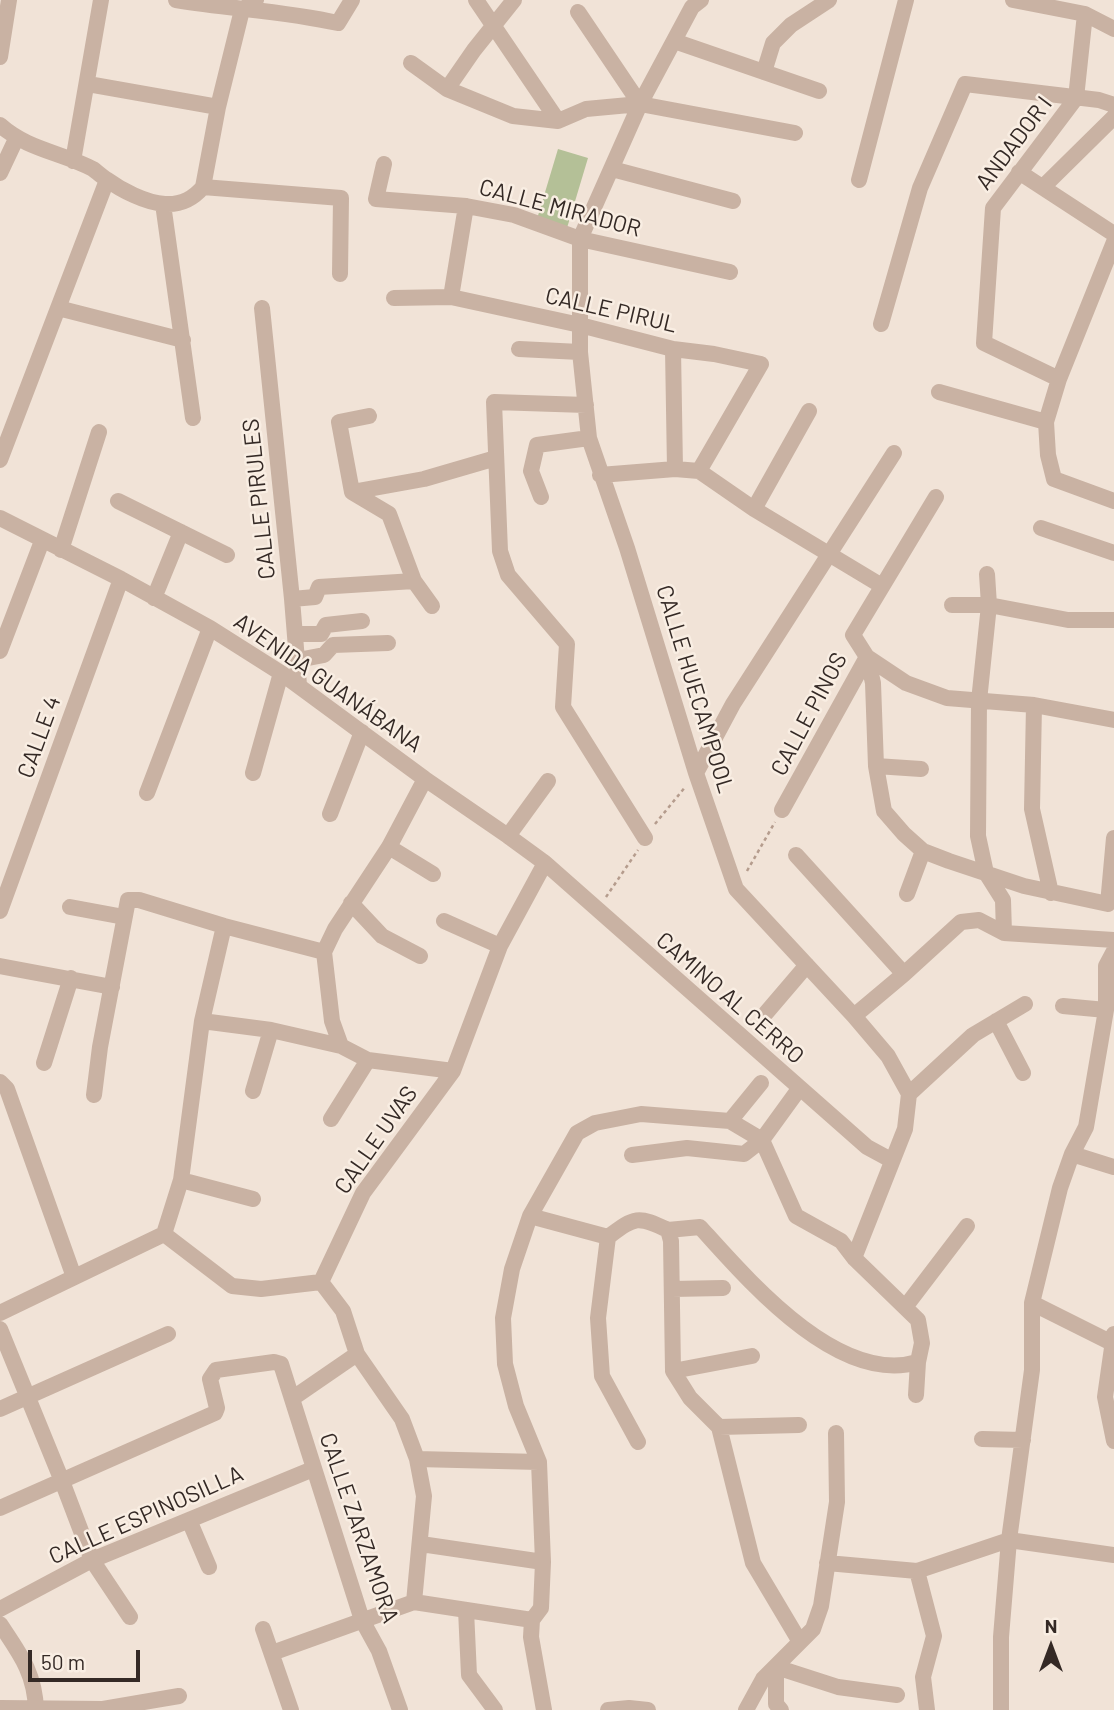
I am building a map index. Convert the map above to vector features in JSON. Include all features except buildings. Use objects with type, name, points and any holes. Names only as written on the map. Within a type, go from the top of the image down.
[{"type":"street","points":[[0,57],[9,0]]},
{"type":"street","points":[[73,161],[102,0]]},
{"type":"street","points":[[176,0],[307,16],[338,23],[352,0]]},
{"type":"street","points":[[0,125],[16,139],[94,170],[136,195],[163,204],[183,203],[203,187],[218,107],[242,10],[256,0]]},
{"type":"street","points":[[476,0],[558,121]]},
{"type":"street","points":[[447,89],[514,0]]},
{"type":"street","points":[[764,72],[773,43],[792,25],[829,0]]},
{"type":"street","points":[[859,180],[906,0]]},
{"type":"street","points":[[1013,0],[1085,14],[1114,29]]},
{"type":"street","points":[[580,239],[640,104],[693,2]]},
{"type":"street","points":[[578,12],[640,104]]},
{"type":"street","name":"ANDADOR I","points":[[1059,379],[984,343],[993,208],[1076,98],[1085,14]]},
{"type":"street","points":[[674,41],[819,91]]},
{"type":"street","points":[[411,63],[447,89],[513,116],[558,121],[586,108],[640,104],[795,133]]},
{"type":"street","points":[[88,84],[218,107]]},
{"type":"street","points":[[881,324],[920,188],[965,84],[1099,100],[1114,105]]},
{"type":"street","points":[[1044,187],[1114,117]]},
{"type":"street","points":[[0,173],[16,139]]},
{"type":"street","name":"CALLE MIRADOR","points":[[384,164],[376,199],[466,206],[514,215],[580,239],[730,272]]},
{"type":"street","points":[[612,169],[733,201]]},
{"type":"street","points":[[1018,172],[1114,234]]},
{"type":"street","points":[[0,460],[107,180]]},
{"type":"street","points":[[203,187],[341,198],[340,274]]},
{"type":"street","points":[[163,204],[192,418]]},
{"type":"street","points":[[451,297],[466,206]]},
{"type":"street","name":"CALLE HUECAMPOOL","points":[[580,239],[580,352],[589,438],[627,548],[696,773],[736,888],[888,1056],[909,1094]]},
{"type":"street","points":[[1114,242],[1059,379],[1046,422],[1048,455],[1054,479],[1114,501]]},
{"type":"street","name":"CALLE PIRUL","points":[[394,298],[451,297],[580,325],[673,349],[714,354],[761,365],[699,471]]},
{"type":"street","points":[[58,308],[183,340]]},
{"type":"street","name":"CALLE PIRULES","points":[[261,308],[299,685]]},
{"type":"street","points":[[519,349],[580,352]]},
{"type":"street","points":[[673,349],[675,469]]},
{"type":"street","points":[[939,393],[1046,422]]},
{"type":"street","points":[[586,405],[494,402],[500,551],[509,575],[568,644],[563,707],[645,838]]},
{"type":"street","points":[[754,509],[808,411]]},
{"type":"street","points":[[369,416],[339,422],[352,492],[388,514],[414,581],[432,606]]},
{"type":"street","points":[[61,550],[99,432]]},
{"type":"street","points":[[541,497],[531,471],[537,445],[589,438]]},
{"type":"street","points":[[696,773],[733,704],[894,453]]},
{"type":"street","points":[[352,492],[424,479],[496,458]]},
{"type":"street","points":[[600,475],[675,469],[699,471],[754,509],[882,586]]},
{"type":"street","name":"CALLE PINOS","points":[[782,810],[867,657],[853,635],[936,496]]},
{"type":"street","points":[[118,500],[227,555]]},
{"type":"street","name":"AVENIDA GUANÁBANA","points":[[0,518],[121,579],[210,628],[281,673],[544,863]]},
{"type":"street","points":[[1041,528],[1114,552]]},
{"type":"street","points":[[154,598],[181,532]]},
{"type":"street","points":[[0,651],[42,541]]},
{"type":"street","points":[[988,575],[989,605],[979,701],[978,836],[986,873],[1003,900],[1004,933]]},
{"type":"street","name":"CALLE 4","points":[[0,911],[121,579]]},
{"type":"street","points":[[292,599],[315,597],[319,587],[414,581]]},
{"type":"street","points":[[952,606],[989,605],[1068,620],[1114,620]]},
{"type":"street","points":[[295,634],[321,634],[326,625],[362,621]]},
{"type":"street","points":[[147,793],[210,628]]},
{"type":"street","points":[[298,660],[324,655],[333,645],[388,643]]},
{"type":"street","points":[[867,657],[906,683],[947,698],[1034,705],[1114,720]]},
{"type":"street","points":[[867,657],[873,682],[876,766],[884,811],[923,851],[1051,893],[1108,904],[1114,838]]},
{"type":"street","points":[[253,773],[281,673]]},
{"type":"street","points":[[1034,705],[1032,809],[1051,893]]},
{"type":"street","points":[[330,814],[362,732]]},
{"type":"street","points":[[876,766],[921,769]]},
{"type":"street","points":[[341,1046],[332,1021],[324,952],[351,903],[389,847],[425,779]]},
{"type":"street","points":[[508,836],[548,781]]},
{"type":"street","points":[[389,847],[433,874]]},
{"type":"street","points":[[907,894],[923,851]]},
{"type":"street","points":[[796,855],[904,974]]},
{"type":"street","name":"CALLE UVAS","points":[[321,1282],[363,1193],[453,1071],[500,946],[544,863]]},
{"type":"street","name":"CAMINO AL CERRO","points":[[544,863],[799,1089],[867,1147],[891,1160]]},
{"type":"street","points":[[94,1095],[100,1046],[128,900],[139,900],[324,952]]},
{"type":"street","points":[[351,903],[382,936],[420,956]]},
{"type":"street","points":[[71,907],[124,917]]},
{"type":"street","points":[[854,1016],[961,922],[979,920],[1004,933],[1114,940]]},
{"type":"street","points":[[444,921],[500,946]]},
{"type":"street","points":[[0,1313],[164,1234],[181,1180],[202,1021],[224,926]]},
{"type":"street","points":[[1001,1710],[1002,1637],[1009,1540],[1032,1370],[1032,1303],[1060,1188],[1072,1154],[1086,1127],[1106,1010],[1106,966],[1114,951]]},
{"type":"street","points":[[766,1013],[807,965]]},
{"type":"street","points":[[0,966],[112,987]]},
{"type":"street","points":[[44,1063],[71,978]]},
{"type":"street","points":[[854,1258],[905,1129],[909,1094],[973,1035],[1025,1004]]},
{"type":"street","points":[[1063,1006],[1106,1010]]},
{"type":"street","points":[[202,1021],[271,1030],[341,1046],[368,1060],[453,1071]]},
{"type":"street","points":[[996,1021],[1023,1073]]},
{"type":"street","points":[[253,1091],[271,1030]]},
{"type":"street","points":[[331,1119],[368,1060]]},
{"type":"street","points":[[0,1082],[8,1089],[74,1277]]},
{"type":"street","points":[[730,1121],[761,1083]]},
{"type":"street","points":[[632,1155],[687,1148],[744,1154],[762,1140],[799,1089]]},
{"type":"street","points":[[544,1710],[531,1637],[532,1620],[541,1608],[543,1562],[539,1462],[516,1406],[505,1364],[503,1318],[512,1269],[530,1216],[577,1133],[594,1123],[641,1114],[730,1121],[762,1140],[796,1216],[841,1241],[854,1258],[919,1320],[922,1343],[916,1395]]},
{"type":"street","points":[[1072,1154],[1114,1167]]},
{"type":"street","points":[[181,1180],[253,1199]]},
{"type":"street","points":[[530,1216],[608,1237]]},
{"type":"street","points":[[638,1442],[602,1376],[598,1318],[608,1237],[630,1221],[647,1219],[668,1230],[700,1227],[754,1285],[805,1329],[842,1352],[883,1366],[905,1366],[919,1362]]},
{"type":"street","points":[[906,1306],[967,1226]]},
{"type":"street","points":[[668,1230],[671,1241],[673,1371],[690,1398],[719,1427],[753,1563],[800,1642]]},
{"type":"street","points":[[164,1234],[232,1286],[261,1289],[321,1282],[343,1311],[357,1354],[402,1419],[417,1459],[424,1496],[414,1602]]},
{"type":"street","points":[[671,1289],[723,1288]]},
{"type":"street","points":[[1032,1303],[1113,1340],[1105,1397],[1111,1415],[1114,1441]]},
{"type":"street","points":[[0,1329],[92,1560],[130,1617]]},
{"type":"street","points":[[0,1409],[168,1334]]},
{"type":"street","points":[[293,1398],[357,1354]]},
{"type":"street","points":[[673,1371],[752,1356]]},
{"type":"street","name":"CALLE ZARZAMORA","points":[[62,1481],[217,1411],[210,1379],[216,1370],[274,1362],[281,1364],[362,1620],[379,1651],[400,1710]]},
{"type":"street","points":[[719,1427],[799,1425]]},
{"type":"street","points":[[746,1710],[763,1679],[813,1629],[821,1606],[837,1502],[836,1433]]},
{"type":"street","points":[[982,1439],[1023,1440]]},
{"type":"street","points":[[417,1459],[539,1462]]},
{"type":"street","name":"CALLE ESPINOSILLA","points":[[0,1609],[92,1560],[313,1469]]},
{"type":"street","points":[[0,1508],[62,1481]]},
{"type":"street","points":[[188,1520],[209,1567]]},
{"type":"street","points":[[827,1563],[917,1571],[1009,1540],[1114,1555]]},
{"type":"street","points":[[421,1544],[543,1562]]},
{"type":"street","points":[[917,1571],[934,1636],[923,1676],[927,1710]]},
{"type":"street","points":[[272,1653],[414,1602],[532,1620]]},
{"type":"street","points":[[466,1610],[469,1675],[495,1710]]},
{"type":"street","points":[[0,1624],[28,1667],[35,1689],[36,1709]]},
{"type":"street","points":[[263,1629],[292,1710]]},
{"type":"street","points":[[776,1667],[838,1688],[897,1695]]},
{"type":"street","points":[[776,1667],[776,1704],[781,1710]]},
{"type":"street","points":[[0,1708],[103,1709],[178,1696]]},
{"type":"street","points":[[608,1710],[648,1710]]},
{"type":"path","points":[[736,888],[782,810]]},
{"type":"green space","points":[[558,149],[588,158],[567,228],[537,219]]}]
